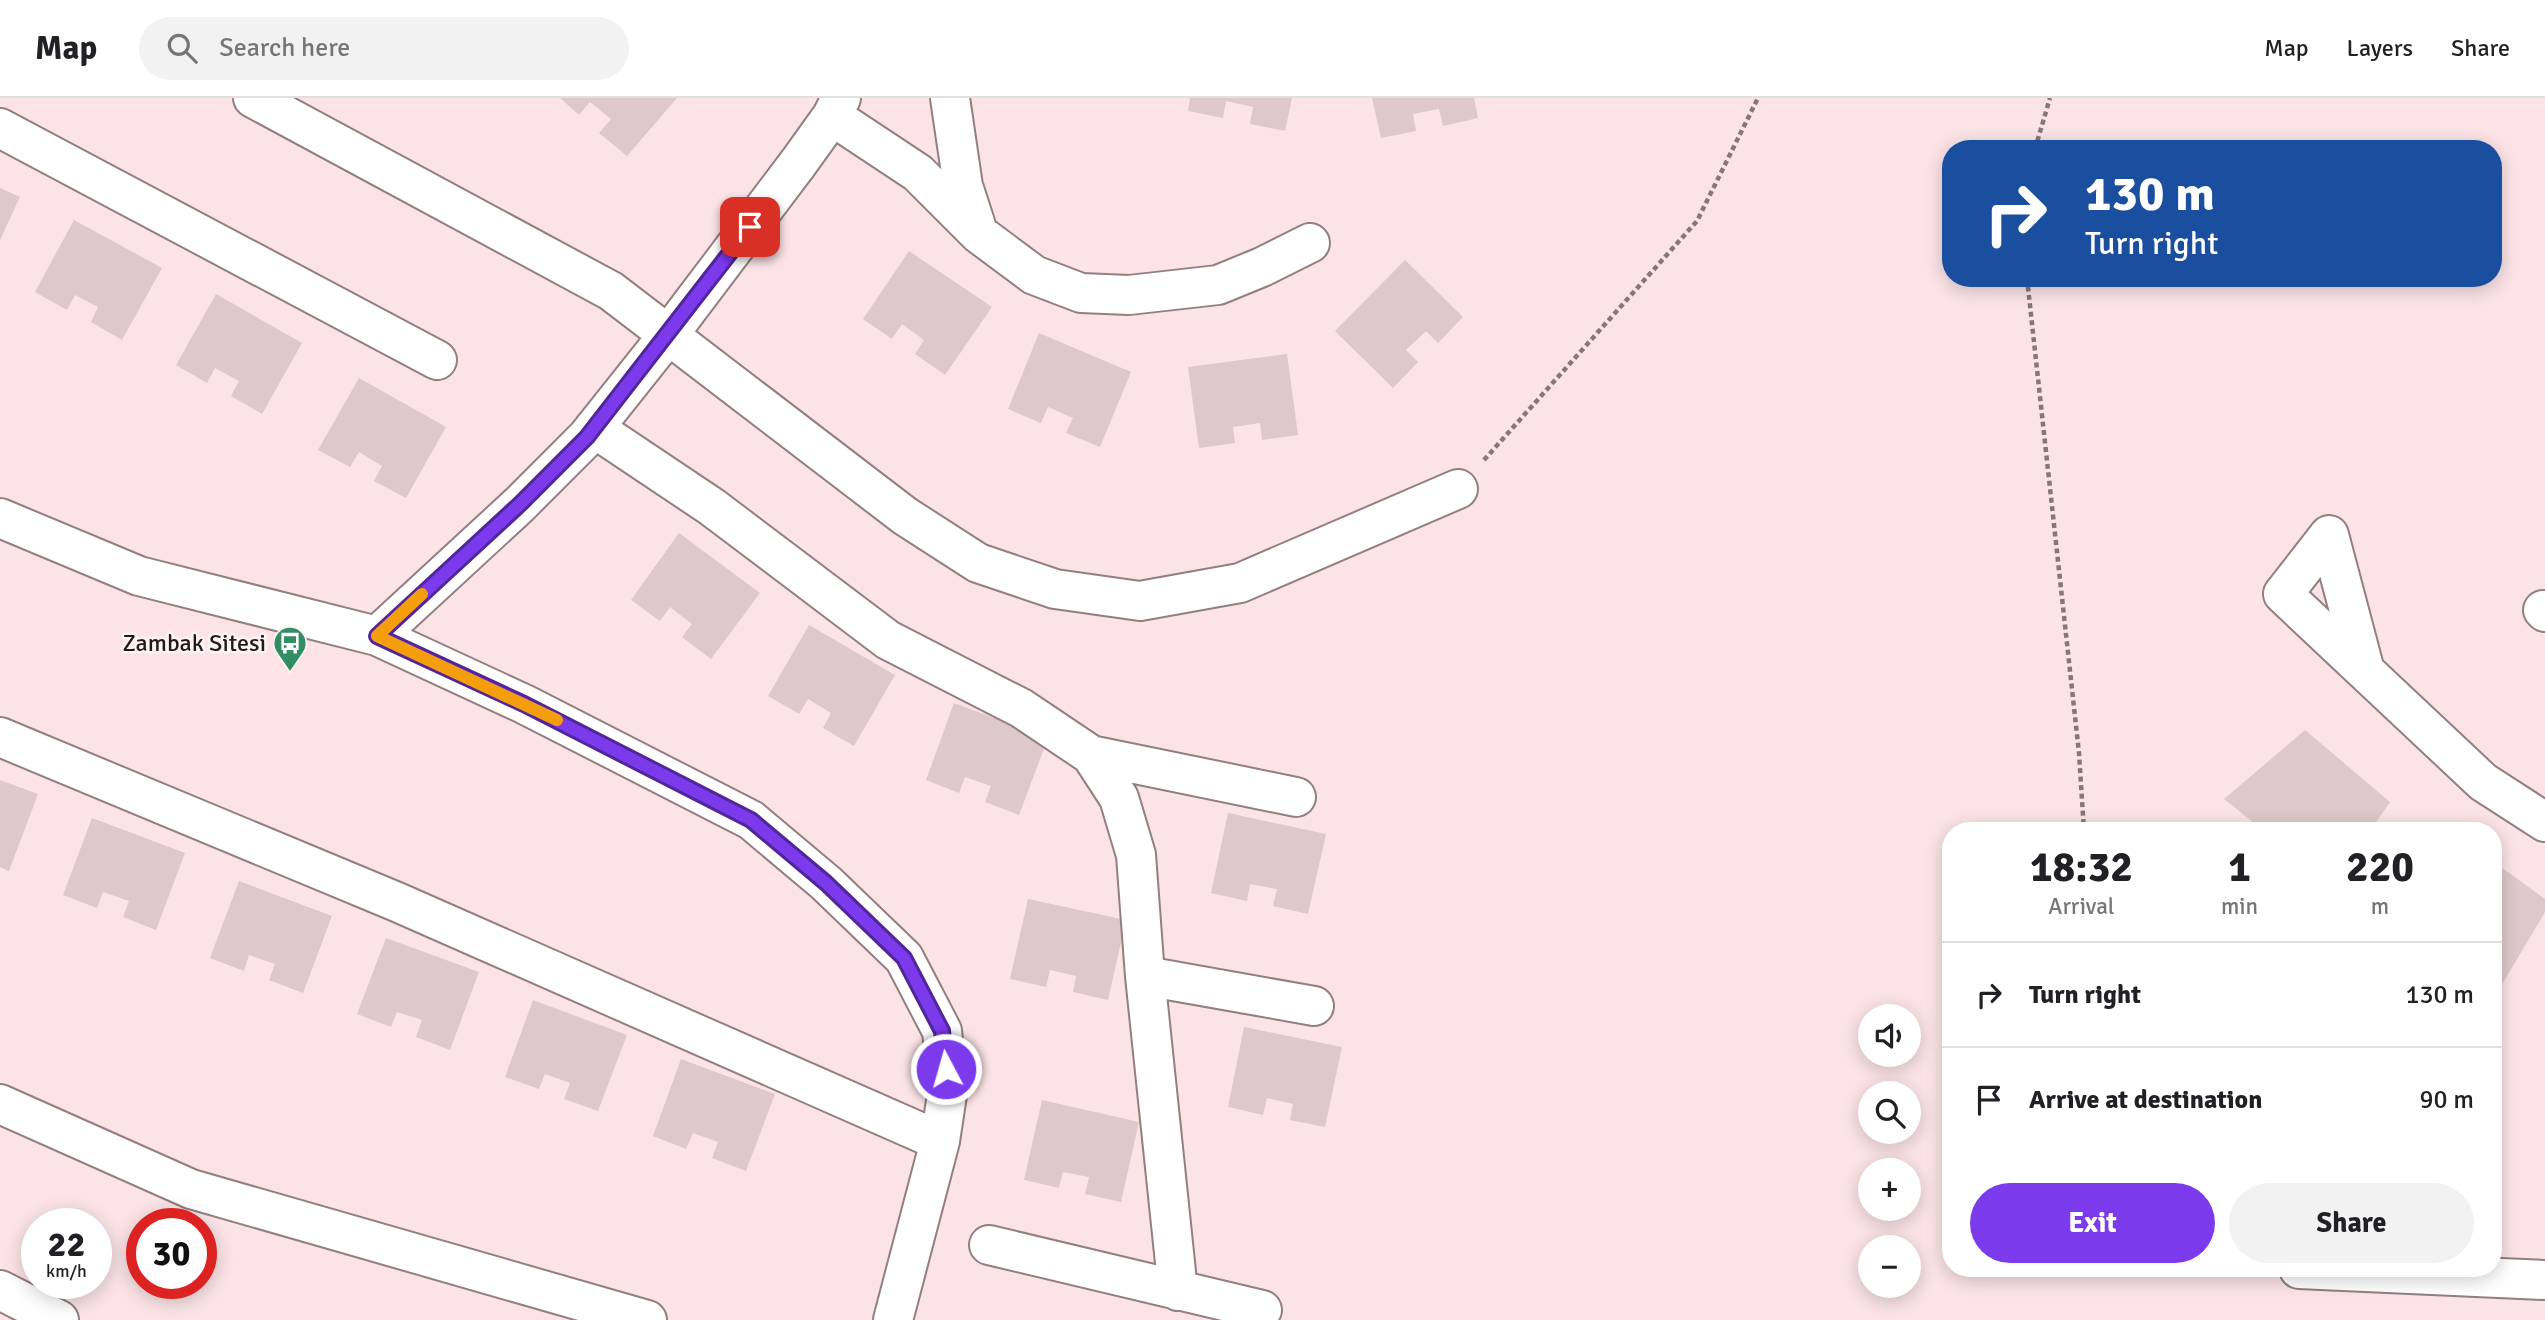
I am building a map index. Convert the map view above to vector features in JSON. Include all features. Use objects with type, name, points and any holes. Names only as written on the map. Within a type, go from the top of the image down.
[{"type":"street","points":[[253,98],[611,291],[915,523],[978,563],[1055,589],[1140,601],[1240,583],[1458,489]]},
{"type":"street","points":[[950,98],[963,186],[979,234]]},
{"type":"street","points":[[377,636],[519,505],[594,428],[669,334],[836,107],[918,173],[979,234],[1034,275],[1081,293],[1129,295],[1218,285],[1310,243]]},
{"type":"street","points":[[0,128],[437,360]]},
{"type":"street","points":[[594,428],[712,507],[888,640],[1021,708],[1091,755],[1296,797]]},
{"type":"street","points":[[0,518],[139,576],[377,636],[524,704],[751,820],[826,883],[904,958],[942,1031],[948,1088],[940,1141],[893,1320]]},
{"type":"street","points":[[2365,671],[2483,782],[2545,822]]},
{"type":"street","points":[[0,737],[397,902],[940,1141]]},
{"type":"street","points":[[1091,755],[1119,798],[1136,855],[1145,976],[1178,1291]]},
{"type":"street","points":[[1145,976],[1314,1006]]},
{"type":"street","points":[[0,1104],[191,1189],[648,1320]]},
{"type":"street","points":[[989,1245],[1262,1310]]},
{"type":"street","points":[[2478,1277],[2545,1280]]},
{"type":"street","points":[[0,1290],[59,1320]]},
{"type":"path","points":[[1458,489],[1697,221],[1758,98]]},
{"type":"path","points":[[2038,140],[2050,98]]},
{"type":"path","points":[[2028,287],[2077,740],[2083,822]]},
{"type":"building","points":[[560,98],[677,98],[627,156],[599,133],[611,119],[590,102],[579,115]]},
{"type":"building","points":[[1190,98],[1292,98],[1285,131],[1250,124],[1253,107],[1226,101],[1223,118],[1188,111]]},
{"type":"building","points":[[1372,98],[1474,98],[1478,118],[1443,126],[1439,109],[1413,114],[1416,131],[1381,138]]},
{"type":"building","points":[[0,188],[20,197],[0,240]]},
{"type":"building","points":[[74,220],[162,268],[122,340],[91,322],[98,307],[75,295],[67,310],[35,292]]},
{"type":"building","points":[[909,251],[992,307],[945,375],[915,354],[924,340],[902,324],[892,339],[863,319]]},
{"type":"building","points":[[1405,260],[1463,317],[1438,343],[1426,331],[1406,350],[1418,362],[1393,388],[1335,331]]},
{"type":"building","points":[[216,294],[302,343],[262,414],[231,396],[239,381],[215,368],[207,383],[176,365]]},
{"type":"building","points":[[1039,333],[1131,372],[1100,447],[1066,433],[1073,418],[1048,407],[1041,423],[1008,409]]},
{"type":"building","points":[[1287,354],[1298,435],[1262,440],[1260,423],[1233,427],[1235,443],[1199,448],[1188,367]]},
{"type":"building","points":[[359,378],[446,427],[406,498],[374,481],[382,466],[359,452],[350,467],[318,450]]},
{"type":"building","points":[[679,533],[760,593],[711,659],[682,637],[692,624],[670,607],[660,621],[631,600]]},
{"type":"building","points":[[809,625],[895,675],[854,746],[823,728],[831,713],[808,699],[799,714],[768,696]]},
{"type":"building","points":[[954,703],[1048,738],[1019,815],[985,802],[991,786],[965,777],[959,793],[926,780]]},
{"type":"building","points":[[2305,730],[2390,802],[2376,822],[2253,822],[2224,799]]},
{"type":"building","points":[[0,780],[38,794],[9,871],[0,867]]},
{"type":"building","points":[[1228,813],[1326,834],[1308,914],[1273,906],[1277,889],[1250,884],[1247,901],[1211,893]]},
{"type":"building","points":[[92,818],[185,853],[156,930],[123,917],[129,901],[103,892],[97,908],[63,895]]},
{"type":"building","points":[[2502,868],[2545,899],[2545,912],[2502,985]]},
{"type":"building","points":[[239,881],[332,916],[303,993],[269,980],[275,964],[249,955],[244,971],[210,958]]},
{"type":"building","points":[[1028,899],[1126,920],[1108,1000],[1073,992],[1076,976],[1050,970],[1046,987],[1010,979]]},
{"type":"building","points":[[386,938],[479,972],[450,1050],[416,1037],[422,1020],[397,1012],[391,1027],[357,1014]]},
{"type":"building","points":[[533,1000],[627,1035],[598,1111],[564,1099],[570,1083],[545,1074],[539,1089],[505,1077]]},
{"type":"building","points":[[1244,1027],[1342,1047],[1325,1127],[1290,1120],[1293,1104],[1267,1098],[1263,1115],[1228,1107]]},
{"type":"building","points":[[681,1059],[775,1094],[746,1171],[712,1158],[718,1142],[693,1133],[686,1149],[653,1136]]},
{"type":"building","points":[[1042,1100],[1139,1122],[1121,1202],[1085,1194],[1089,1177],[1063,1172],[1059,1188],[1024,1180]]},
{"type":"slow traffic","points":[[422,594],[377,636],[557,720]]},
{"type":"place","name":"Zambak Sitesi","points":[[290,673]]},
{"type":"route","points":[[750,227],[587,437],[519,505],[377,636],[524,704],[751,820],[826,883],[904,958],[942,1031],[946,1069]]}]
